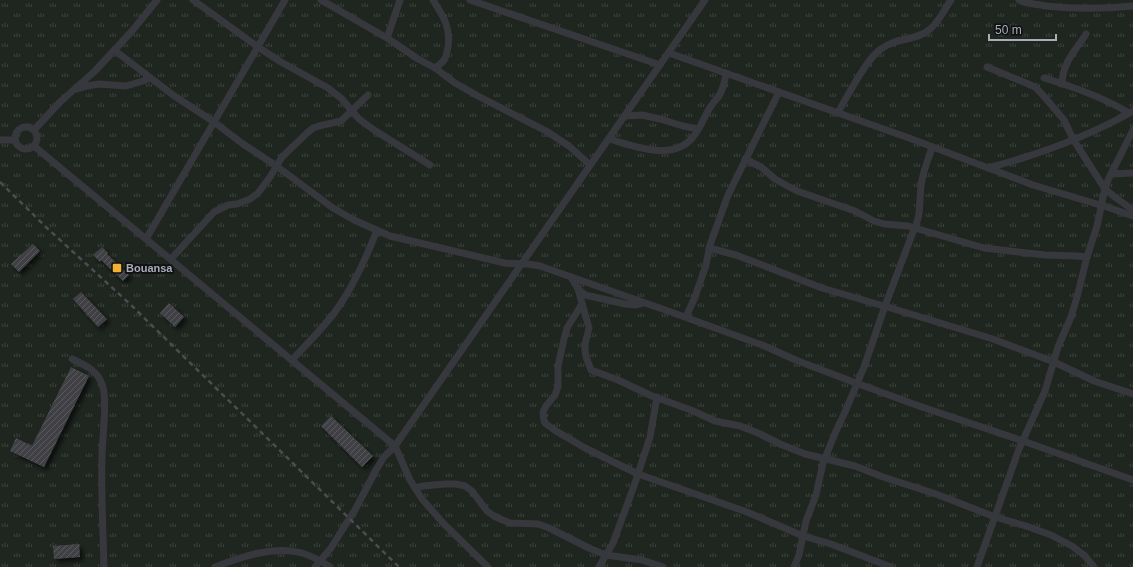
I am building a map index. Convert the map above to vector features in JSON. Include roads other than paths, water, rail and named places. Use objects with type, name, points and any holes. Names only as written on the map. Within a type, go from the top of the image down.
[{"type":"street","points":[[34,130],[73,90],[95,71],[157,0]]},
{"type":"street","points":[[193,0],[281,62],[328,88],[342,99],[359,120],[430,165]]},
{"type":"street","points":[[146,239],[285,0]]},
{"type":"street","points":[[321,0],[387,38],[472,93],[546,131],[569,146],[590,166]]},
{"type":"street","points":[[387,38],[400,0]]},
{"type":"street","points":[[433,0],[445,20],[449,34],[447,52],[444,60],[435,68]]},
{"type":"street","points":[[470,0],[660,65]]},
{"type":"street","points":[[318,564],[331,548],[355,510],[384,457],[396,446],[705,0]]},
{"type":"street","points":[[838,113],[850,90],[872,57],[887,44],[913,38],[930,30],[951,0]]},
{"type":"street","points":[[1019,0],[1031,4],[1064,8],[1110,9],[1133,6]]},
{"type":"street","points":[[1062,84],[1062,76],[1068,60],[1086,34]]},
{"type":"street","points":[[114,50],[173,95],[277,166],[333,208],[354,220],[390,236],[505,263],[540,266],[762,345],[857,384],[1133,480]]},
{"type":"street","points":[[669,53],[932,147],[1033,185],[1102,205],[1133,216]]},
{"type":"street","points":[[987,67],[1035,87],[1064,120],[1073,139],[1105,189],[1133,210]]},
{"type":"street","points":[[609,139],[644,148],[670,151],[685,145],[698,129],[711,105],[718,98],[725,82],[726,73]]},
{"type":"street","points":[[73,90],[99,84],[126,86],[150,78]]},
{"type":"street","points":[[1044,78],[1090,93],[1131,112]]},
{"type":"street","points":[[686,318],[706,265],[709,248],[728,195],[779,92]]},
{"type":"street","points":[[171,259],[214,212],[228,205],[237,204],[250,199],[258,193],[282,157],[307,132],[313,128],[340,121],[368,95]]},
{"type":"street","points":[[988,168],[1020,159],[1091,132],[1131,112]]},
{"type":"street","points":[[625,116],[642,116],[660,119],[698,129]]},
{"type":"street","points":[[25,126],[34,130],[37,134],[37,139],[34,146],[29,149],[24,149],[16,144],[14,140],[17,131],[25,126]]},
{"type":"street","points":[[977,567],[1023,441],[1045,391],[1058,348],[1078,297],[1087,257],[1097,226],[1105,189],[1133,130]]},
{"type":"street","points":[[0,140],[14,140]]},
{"type":"street","points":[[34,146],[396,446],[410,480],[422,499],[444,524],[488,567]]},
{"type":"street","points":[[794,567],[799,555],[806,521],[816,495],[823,463],[857,384],[919,217],[922,178],[932,147]]},
{"type":"street","points":[[745,159],[761,167],[775,179],[797,191],[855,211],[874,221],[915,228],[984,248],[1045,255],[1087,257]]},
{"type":"street","points":[[1111,174],[1133,173]]},
{"type":"street","points":[[292,360],[335,312],[357,273],[377,230]]},
{"type":"street","points":[[709,248],[736,255],[822,288],[993,339],[1054,362],[1094,381],[1133,394]]},
{"type":"street","points":[[571,277],[578,289],[589,330],[585,344],[586,357],[591,370],[692,410],[715,421],[740,426],[758,433],[805,454],[855,466],[883,477],[936,494],[995,517],[1051,535],[1072,546],[1085,556],[1094,567]]},
{"type":"street","points":[[578,289],[586,295],[615,302],[635,305],[645,303]]},
{"type":"street","points":[[582,304],[567,328],[559,358],[558,387],[555,395],[546,406],[544,421],[556,431],[586,448],[638,474],[747,512],[803,536],[831,544],[891,567]]},
{"type":"street","points":[[72,359],[87,366],[93,371],[99,378],[104,391],[102,456],[104,567]]},
{"type":"street","points":[[598,567],[615,537],[638,474],[650,437],[657,397]]},
{"type":"street","points":[[415,488],[445,484],[465,486],[472,491],[487,511],[510,523],[538,524],[591,549],[606,554],[642,560],[663,567]]},
{"type":"street","points":[[215,567],[253,554],[278,551],[301,553],[318,564],[330,567]]},
{"type":"railway","points":[[0,182],[47,228],[131,305],[399,567]]},
{"type":"place","name":"Bouansa","points":[[117,268]]}]
